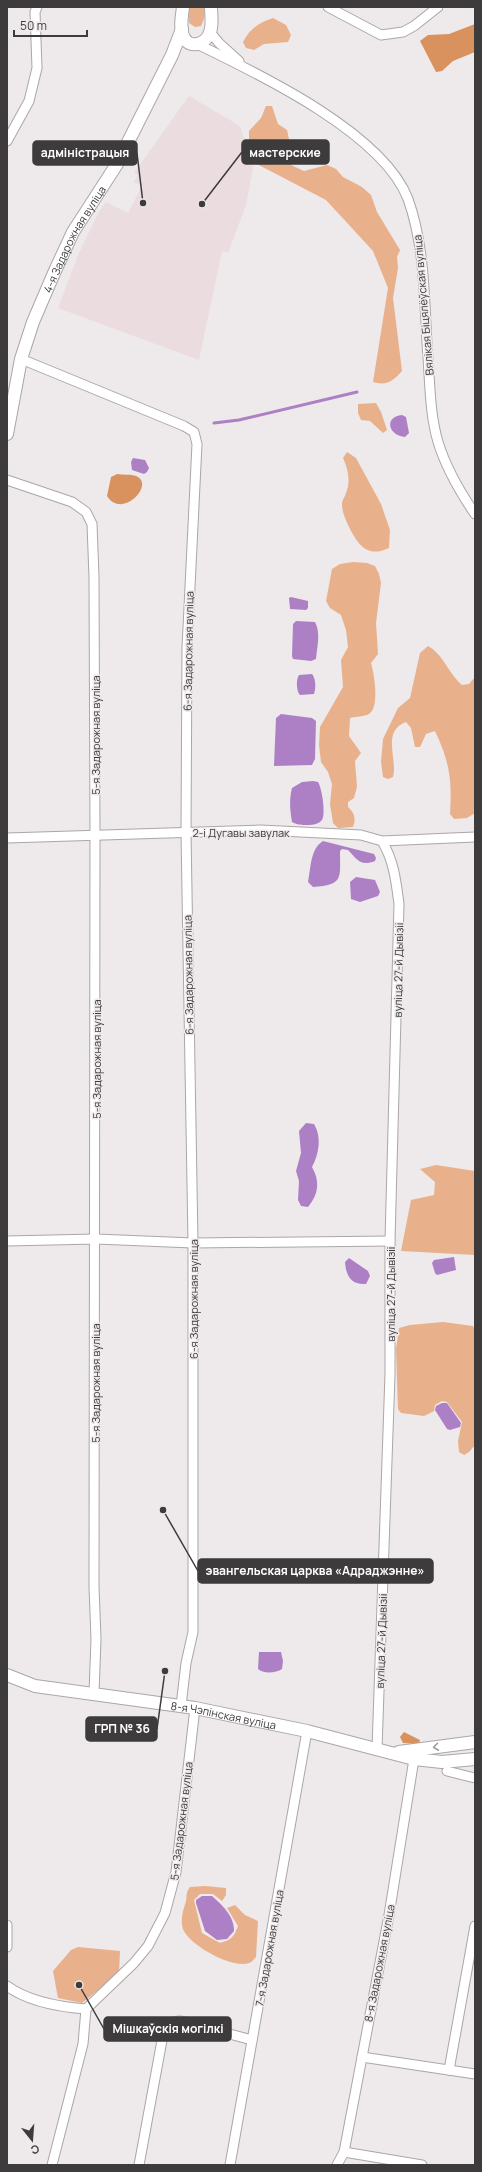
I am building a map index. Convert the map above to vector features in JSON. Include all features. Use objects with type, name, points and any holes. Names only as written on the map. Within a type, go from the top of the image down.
[{"type":"main road","points":[[183,7],[182,29],[184,38],[193,44]]},
{"type":"main road","points":[[210,32],[212,7]]},
{"type":"main road","name":"4-я Задарожная вуліца","points":[[7,434],[21,360],[33,322],[73,232],[118,164],[172,56],[182,29]]},
{"type":"main road","name":"4-я Задарожная вуліца","points":[[172,56],[193,44],[205,41],[210,32]]},
{"type":"main road","name":"8-я Чэпінская вуліца","points":[[7,1676],[35,1686],[195,1708],[307,1731],[445,1767],[475,1759]]},
{"type":"main road","name":"8-я Чэпінская вуліца","points":[[392,1753],[475,1742]]},
{"type":"street","points":[[7,141],[29,101],[37,68],[36,7]]},
{"type":"street","points":[[328,7],[381,35],[403,32],[414,26],[438,7]]},
{"type":"street","name":"Вялікая Біцялёўская вуліца","points":[[210,32],[219,43],[249,69]]},
{"type":"street","name":"Вялікая Біцялёўская вуліца","points":[[193,44],[249,69],[334,119],[371,148],[399,182],[407,198],[416,228],[420,256],[431,398],[438,442],[458,490],[475,514]]},
{"type":"street","name":"6-я Задарожная вуліца","points":[[21,360],[184,426],[194,432],[197,444],[187,648],[186,833],[193,1243],[193,1632],[186,1663],[181,1706]]},
{"type":"street","name":"5-я Задарожная вуліца","points":[[7,480],[72,502],[86,512],[92,524],[94,585],[96,1239],[94,1587],[96,1639],[94,1693]]},
{"type":"street","name":"2-і Дугавы завулак","points":[[7,838],[269,831],[361,835],[382,841],[475,837]]},
{"type":"street","name":"вуліца 27-й Дывізіі","points":[[378,1749],[390,1381],[390,1241],[399,904],[390,854],[382,841]]},
{"type":"street","points":[[7,1241],[96,1239],[193,1243],[390,1241]]},
{"type":"street","name":"5-я Задарожная вуліца","points":[[86,2009],[134,1963],[148,1946],[165,1913],[176,1872],[195,1708]]},
{"type":"street","name":"7-я Задарожная вуліца","points":[[230,2165],[307,1731]]},
{"type":"street","name":"8-я Задарожная вуліца","points":[[337,2165],[344,2152],[389,1915],[414,1759]]},
{"type":"street","name":"8-я Чэпінская вуліца","points":[[445,1767],[475,1778]]},
{"type":"street","points":[[7,1925],[7,1947]]},
{"type":"street","points":[[449,2070],[475,1926]]},
{"type":"street","points":[[7,1986],[16,1992],[62,2007],[86,2009],[82,2044],[52,2165]]},
{"type":"street","points":[[139,2165],[163,2035],[167,2026],[174,2021],[181,2021],[252,2040]]},
{"type":"street","points":[[362,2057],[475,2074]]},
{"type":"street","points":[[344,2152],[422,2165]]},
{"type":"shaded area","points":[[189,7],[205,7],[204,19],[201,26],[195,27],[189,23]]},
{"type":"shaded area","points":[[273,18],[286,25],[291,35],[288,42],[264,44],[254,50],[246,48],[243,42],[249,33],[259,24]]},
{"type":"shaded area","points":[[475,24],[475,52],[453,61],[442,71],[436,72],[420,41],[428,35],[449,34]]},
{"type":"shaded area","points":[[189,96],[240,126],[253,168],[246,205],[228,253],[222,251],[199,360],[58,308],[79,253],[99,212],[106,202],[128,213],[142,186],[134,182],[138,175],[134,173]]},
{"type":"shaded area","points":[[266,106],[272,106],[278,124],[287,130],[289,139],[282,145],[281,152],[291,165],[304,171],[327,165],[336,169],[343,177],[362,187],[371,195],[377,212],[400,250],[397,257],[398,268],[393,298],[402,371],[396,378],[389,382],[373,382],[388,288],[373,251],[326,200],[253,162],[249,146],[249,131],[261,118]]},
{"type":"shaded area","points":[[376,403],[381,412],[387,430],[383,433],[370,421],[361,420],[358,413],[358,404]]},
{"type":"shaded area","points":[[402,415],[406,417],[409,433],[405,437],[399,436],[390,426],[392,419],[396,416]]},
{"type":"shaded area","points":[[347,452],[356,458],[381,504],[390,530],[389,548],[374,552],[368,550],[355,538],[348,525],[343,512],[342,504],[348,489],[349,480],[343,458]]},
{"type":"shaded area","points":[[133,458],[145,460],[149,468],[147,472],[144,474],[132,470],[131,462]]},
{"type":"shaded area","points":[[117,474],[134,475],[141,480],[142,486],[140,492],[135,498],[121,504],[113,502],[107,496],[111,477]]},
{"type":"shaded area","points":[[353,562],[367,563],[375,566],[379,574],[381,583],[376,623],[378,654],[371,663],[374,674],[375,690],[372,710],[367,715],[350,718],[349,736],[361,753],[355,761],[357,787],[354,798],[348,802],[348,807],[355,819],[354,824],[353,827],[338,828],[333,823],[330,804],[332,784],[328,772],[321,762],[319,745],[320,727],[343,687],[341,660],[348,647],[346,630],[341,615],[330,608],[326,601],[332,569],[340,564]]},
{"type":"shaded area","points":[[291,597],[308,601],[308,608],[306,610],[290,609],[289,598]]},
{"type":"shaded area","points":[[296,621],[315,622],[318,631],[316,659],[311,661],[293,659],[293,624]]},
{"type":"shaded area","points":[[428,646],[438,654],[462,685],[469,684],[475,677],[475,813],[467,818],[454,819],[450,814],[451,791],[449,772],[444,753],[435,731],[426,734],[420,747],[415,747],[411,728],[406,722],[398,726],[392,739],[393,777],[388,779],[383,777],[381,762],[383,739],[398,708],[410,698],[420,653]]},
{"type":"shaded area","points":[[312,674],[315,684],[314,694],[300,695],[297,685],[299,675]]},
{"type":"shaded area","points":[[281,714],[312,718],[316,721],[315,759],[312,765],[274,766],[276,718]]},
{"type":"shaded area","points":[[302,782],[318,782],[321,790],[324,807],[322,820],[318,823],[310,825],[296,824],[292,822],[290,805],[292,788]]},
{"type":"shaded area","points":[[323,841],[374,854],[376,858],[375,861],[370,863],[362,863],[348,850],[342,849],[340,851],[340,874],[335,882],[323,886],[313,887],[308,882],[313,854],[319,844]]},
{"type":"shaded area","points":[[356,877],[375,880],[380,892],[378,896],[360,902],[351,899],[350,882]]},
{"type":"shaded area","points":[[306,1123],[314,1124],[319,1140],[318,1151],[312,1167],[315,1172],[317,1187],[312,1202],[308,1207],[301,1206],[298,1200],[299,1181],[296,1171],[301,1153],[299,1131]]},
{"type":"shaded area","points":[[436,1165],[475,1171],[475,1255],[401,1251],[411,1200],[434,1195],[435,1182],[420,1169]]},
{"type":"shaded area","points":[[454,1257],[456,1270],[437,1275],[435,1273],[432,1263],[434,1260]]},
{"type":"shaded area","points":[[349,1258],[368,1271],[370,1276],[366,1284],[357,1283],[350,1279],[345,1262]]},
{"type":"shaded area","points":[[443,1322],[473,1326],[475,1330],[475,1445],[464,1455],[459,1452],[458,1441],[462,1422],[447,1402],[442,1401],[435,1405],[434,1411],[424,1416],[401,1413],[398,1409],[396,1349],[399,1328],[410,1325]]},
{"type":"shaded area","points":[[442,1403],[447,1403],[461,1423],[460,1427],[450,1430],[447,1429],[435,1410],[436,1406]]},
{"type":"shaded area","points":[[259,1652],[281,1652],[283,1661],[282,1669],[270,1672],[260,1671],[258,1669]]},
{"type":"shaded area","points":[[404,1732],[420,1740],[419,1744],[403,1743],[400,1737]]},
{"type":"shaded area","points":[[205,1886],[226,1888],[226,1895],[222,1901],[213,1894],[200,1894],[194,1900],[202,1933],[220,1943],[232,1938],[238,1926],[227,1908],[235,1905],[245,1915],[258,1921],[256,1957],[251,1962],[242,1964],[222,1959],[193,1942],[183,1929],[182,1915],[188,1890],[190,1887]]},
{"type":"shaded area","points":[[202,1896],[212,1896],[230,1916],[234,1926],[234,1931],[227,1939],[217,1940],[205,1931],[196,1903],[196,1900]]},
{"type":"shaded area","points":[[78,1947],[120,1951],[119,1973],[82,2003],[58,1998],[53,1971],[71,1950]]},
{"type":"waterway","points":[[214,423],[239,420],[357,392]]},
{"type":"place","name":"адміністрацыя","points":[[143,203]]},
{"type":"place","name":"мастерские","points":[[202,204]]},
{"type":"place","name":"эвангельская царква «Адраджэнне»","points":[[163,1510]]},
{"type":"place","name":"ГРП № 36","points":[[165,1671]]},
{"type":"place","name":"Мішкаўскія могілкі","points":[[79,1985]]}]
